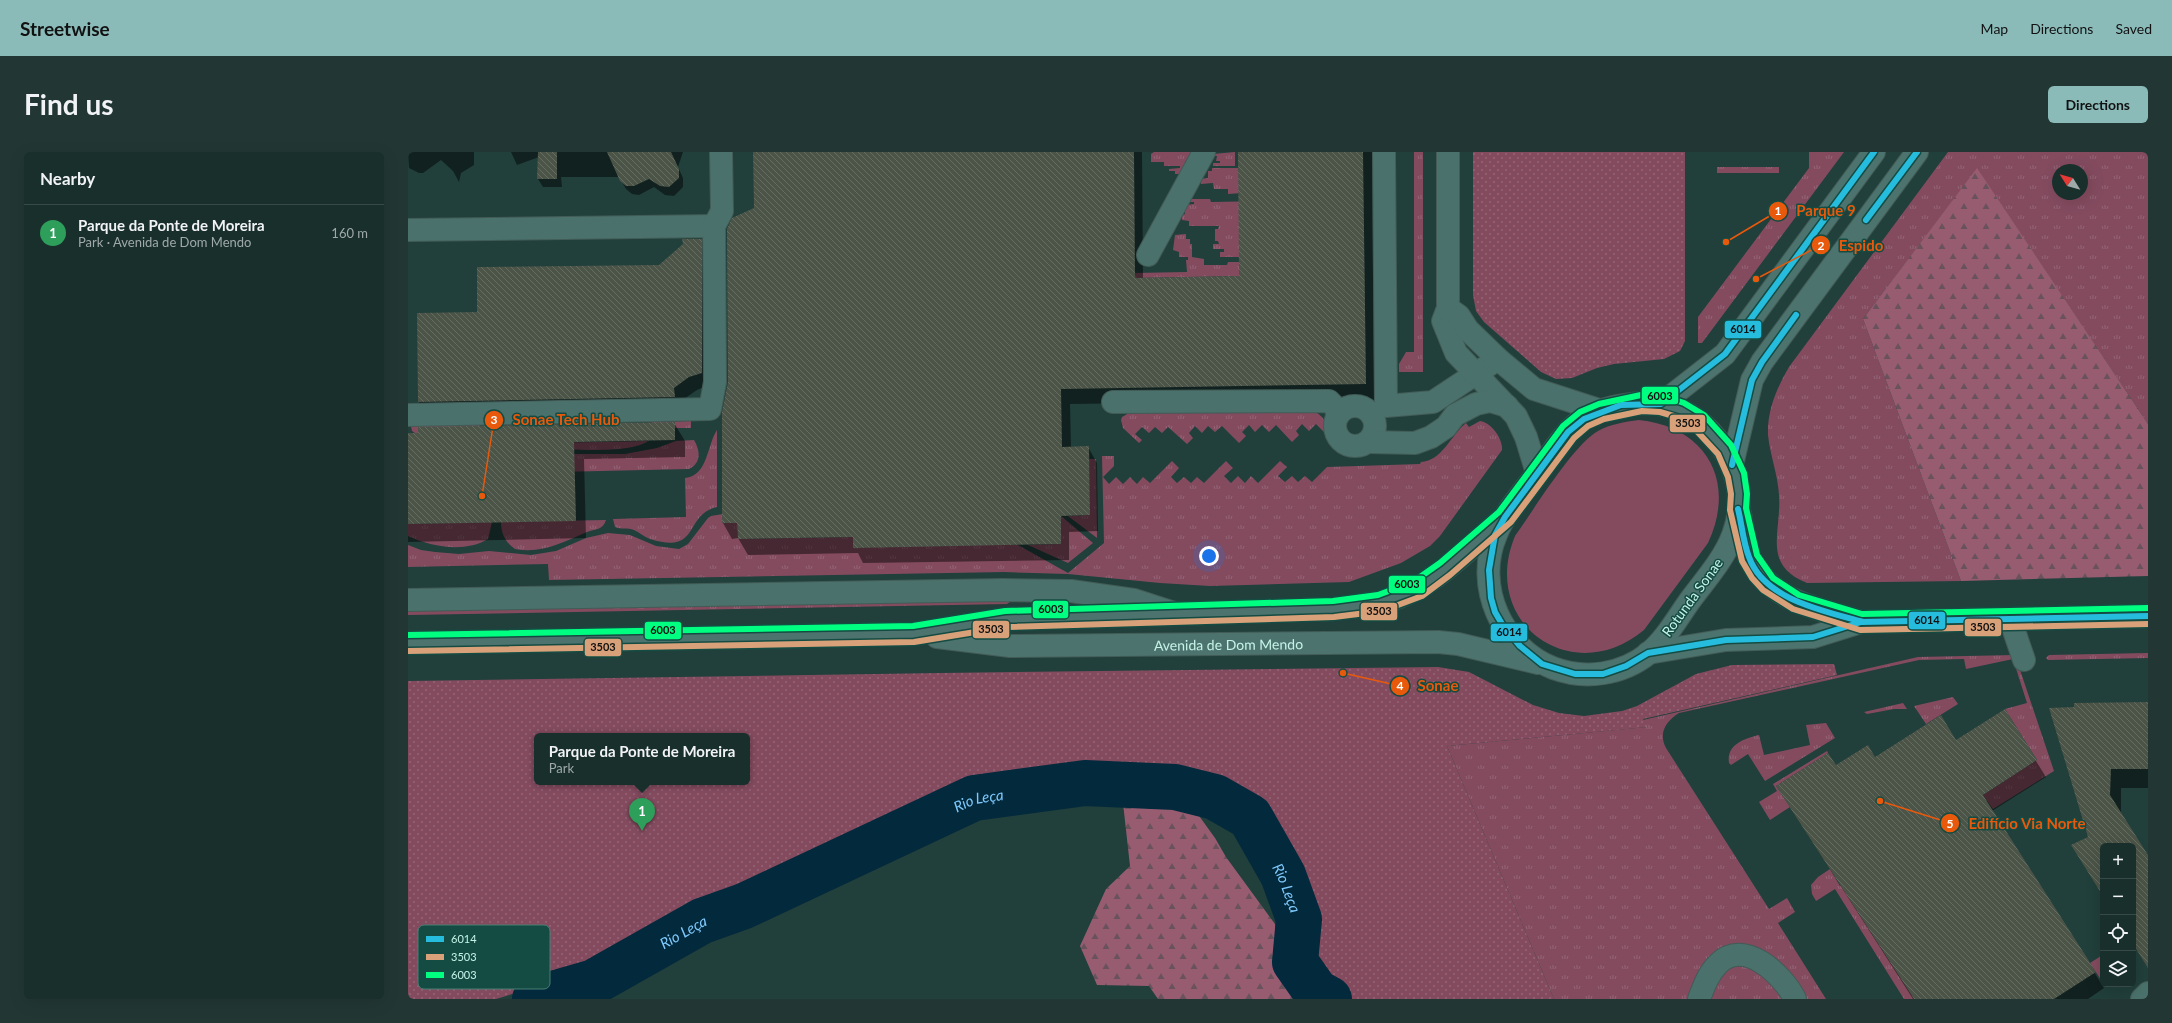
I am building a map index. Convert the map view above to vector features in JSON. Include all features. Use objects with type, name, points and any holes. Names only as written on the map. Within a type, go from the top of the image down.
[{"type":"main road","points":[[1661,404],[1725,354],[1874,152]]},
{"type":"main road","points":[[1732,465],[1752,380],[1762,362],[1917,152]]},
{"type":"main road","name":"Rotunda Sonae","points":[[1640,403],[1661,404],[1680,410],[1706,427],[1725,450],[1732,465],[1739,494],[1733,536],[1719,561],[1663,638],[1648,653],[1626,666],[1603,674],[1575,674],[1542,664],[1510,636],[1495,612],[1491,598],[1489,562],[1495,535],[1505,517],[1568,432],[1584,419],[1602,411],[1640,403]]},
{"type":"main road","points":[[1738,509],[1749,558],[1758,574],[1768,584],[1796,602],[1861,622]]},
{"type":"main road","name":"Avenida de Dom Mendo","points":[[408,644],[914,634],[1005,619],[1334,609],[1380,603],[1417,589],[1445,569],[1505,517]]},
{"type":"main road","points":[[1648,653],[1726,640],[1813,637],[1861,622],[2148,616]]},
{"type":"main road","name":"Avenida de Dom Mendo","points":[[914,634],[1010,646],[1438,642],[1458,644],[1542,664]]},
{"type":"lane","points":[[408,415],[710,409],[715,382],[714,226],[722,211],[721,152]]},
{"type":"lane","points":[[1148,255],[1204,152]]},
{"type":"lane","points":[[1368,442],[1375,431],[1374,418],[1378,409],[1384,152]]},
{"type":"lane","points":[[1448,152],[1448,308],[1443,321],[1456,353],[1516,416],[1526,438],[1537,473]]},
{"type":"lane","points":[[408,230],[714,226]]},
{"type":"lane","points":[[1448,308],[1459,316],[1468,330],[1498,359],[1534,389],[1602,411]]},
{"type":"lane","points":[[1498,359],[1433,402],[1378,409],[1359,406],[1346,408],[1340,412],[1334,425],[1338,438],[1349,446],[1362,445],[1368,442],[1415,443],[1431,437],[1446,427],[1455,415],[1476,404],[1490,401],[1507,406]]},
{"type":"lane","points":[[1113,402],[1329,401],[1340,412]]},
{"type":"lane","points":[[408,600],[1010,590],[1071,591],[1134,600],[1174,613]]},
{"type":"lane","points":[[2010,619],[2024,660]]},
{"type":"lane","points":[[1699,999],[1708,976],[1719,963],[1736,954],[1756,959],[1774,971],[1795,999]]},
{"type":"lane","points":[[2142,999],[2148,993]]},
{"type":"green space","points":[[1154,152],[1195,152],[1193,161],[1185,161],[1185,169],[1189,174],[1175,174],[1175,171],[1169,171],[1169,169],[1180,168],[1180,166],[1164,166],[1164,162],[1151,162],[1151,154]]},
{"type":"green space","points":[[1235,152],[1235,166],[1213,166],[1213,163],[1220,163],[1220,161],[1216,161],[1217,156],[1214,156],[1213,154]]},
{"type":"green space","points":[[1414,152],[1423,152],[1423,372],[1399,372],[1399,364],[1406,352],[1414,352]]},
{"type":"green space","points":[[1473,152],[1685,152],[1685,341],[1680,351],[1664,359],[1614,364],[1597,368],[1572,378],[1556,379],[1541,372],[1484,322],[1476,311],[1473,295]]},
{"type":"green space","points":[[1809,152],[1844,152],[1702,343],[1698,343],[1698,317],[1809,168]]},
{"type":"green space","points":[[1948,152],[2148,152],[2148,424],[1977,169],[1863,319],[1961,581],[1807,583],[1793,575],[1784,566],[1779,557],[1777,546],[1779,495],[1768,435],[1771,408],[1789,367]]},
{"type":"green space","points":[[1717,167],[1779,167],[1779,173],[1717,173]]},
{"type":"green space","points":[[1212,168],[1238,168],[1242,193],[1228,194],[1228,189],[1214,189],[1213,183],[1201,184],[1201,179],[1208,178],[1208,171],[1212,171]]},
{"type":"green space","points":[[1977,168],[2148,424],[2148,576],[1961,581],[1863,319]]},
{"type":"green space","points":[[1189,199],[1210,199],[1211,202],[1267,201],[1239,257],[1220,257],[1220,252],[1224,252],[1224,249],[1213,249],[1213,244],[1219,244],[1218,241],[1215,241],[1215,229],[1218,229],[1219,226],[1189,226],[1189,221],[1182,220],[1182,215],[1185,214],[1185,205],[1194,204],[1194,202],[1189,202]]},
{"type":"green space","points":[[1186,234],[1186,239],[1190,239],[1190,244],[1192,244],[1192,257],[1204,259],[1204,265],[1227,265],[1228,262],[1239,262],[1239,276],[1135,278],[1135,273],[1187,272],[1186,260],[1188,260],[1188,257],[1179,257],[1179,252],[1173,250],[1175,235]]},
{"type":"green space","points":[[1314,411],[1320,415],[1326,424],[1326,434],[1316,424],[1309,431],[1302,424],[1296,431],[1299,435],[1292,442],[1276,425],[1269,432],[1262,425],[1255,432],[1249,425],[1242,432],[1246,436],[1239,443],[1222,426],[1215,432],[1208,426],[1202,433],[1195,426],[1189,433],[1193,438],[1187,444],[1168,427],[1162,433],[1155,427],[1149,433],[1142,427],[1135,434],[1142,440],[1139,443],[1123,428],[1121,420],[1122,417],[1129,413]]},
{"type":"green space","points":[[1639,420],[1662,425],[1682,433],[1698,446],[1710,461],[1717,479],[1719,499],[1716,520],[1708,543],[1644,630],[1616,647],[1588,653],[1562,650],[1539,638],[1521,620],[1510,596],[1507,567],[1515,536],[1565,464],[1588,439],[1598,431],[1608,427]]},
{"type":"green space","points":[[691,421],[691,428],[656,428],[652,424],[652,422]]},
{"type":"green space","points":[[1480,421],[1489,425],[1496,432],[1501,441],[1502,450],[1440,536],[1430,546],[1401,563],[1349,582],[1210,586],[1160,583],[1068,574],[1004,572],[549,580],[548,564],[408,567],[408,545],[421,550],[459,554],[489,551],[531,555],[556,551],[586,538],[608,533],[630,535],[656,546],[679,549],[688,544],[708,518],[723,514],[723,523],[737,523],[738,539],[853,537],[1018,545],[1068,573],[1104,543],[1102,456],[1114,456],[1114,466],[1103,477],[1109,484],[1116,477],[1123,484],[1130,477],[1137,484],[1143,477],[1150,483],[1172,461],[1179,468],[1171,477],[1177,483],[1184,477],[1191,483],[1197,477],[1204,483],[1226,461],[1233,468],[1224,476],[1231,483],[1238,476],[1245,483],[1251,476],[1258,483],[1280,461],[1287,467],[1278,476],[1285,482],[1292,476],[1298,482],[1305,476],[1312,482],[1327,467],[1420,464],[1421,462],[1428,461],[1435,457],[1441,452],[1466,423],[1469,427]]},
{"type":"green space","points":[[480,425],[476,432],[415,433],[412,431],[411,426]]},
{"type":"green space","points":[[717,430],[717,507],[706,511],[699,518],[685,538],[677,542],[666,543],[650,539],[632,529],[615,527],[613,519],[686,517],[685,478],[693,476],[703,466]]},
{"type":"green space","points":[[694,440],[698,448],[699,456],[696,463],[689,469],[556,472],[569,454],[625,454],[657,448],[676,441]]},
{"type":"green space","points":[[648,441],[636,446],[619,449],[598,450],[574,450],[495,444]]},
{"type":"green space","points":[[1089,459],[1096,459],[1097,538],[1068,516],[1090,515]]},
{"type":"green space","points":[[1061,516],[1093,543],[1068,563],[1028,545],[1061,544]]},
{"type":"green space","points":[[606,520],[603,526],[596,530],[552,546],[534,550],[515,549],[506,540],[503,534],[501,522]]},
{"type":"green space","points":[[492,522],[488,539],[469,546],[448,547],[427,543],[408,536],[408,524]]},
{"type":"green space","points":[[1011,601],[1007,604],[408,615],[408,608]]},
{"type":"green space","points":[[2148,653],[2148,658],[2048,660],[2046,658],[2049,655]]},
{"type":"green space","points":[[2015,655],[2054,771],[1993,809],[1983,795],[2037,760],[2005,709],[2027,703],[2013,659],[1966,669],[1964,659],[1919,660],[1679,713],[1667,724],[1663,732],[1666,748],[1769,909],[1787,898],[1795,912],[1778,923],[1826,999],[1554,999],[1447,746],[1647,727],[1643,720],[1918,657]]},
{"type":"green space","points":[[1834,664],[1837,675],[1643,719],[1648,727],[1447,746],[1554,999],[1347,999],[1326,975],[1308,967],[1301,955],[1309,893],[1270,823],[1219,788],[1185,774],[1146,772],[959,792],[858,839],[682,916],[574,975],[550,982],[550,925],[418,925],[418,989],[528,989],[496,999],[408,999],[408,681],[1438,667],[1469,672],[1533,705],[1559,713],[1584,716],[1622,711],[1637,706],[1696,674],[1732,665]]},
{"type":"green space","points":[[1953,697],[1958,704],[1926,724],[1914,706]]},
{"type":"green space","points":[[1903,703],[1907,709],[1894,709],[1867,714],[1864,712]]},
{"type":"green space","points":[[1826,723],[1835,738],[1765,781],[1748,754],[1731,765],[1729,763],[1731,751],[1743,740],[1759,735],[1764,755],[1810,745],[1806,725]]},
{"type":"green space","points":[[1827,751],[1828,753],[1776,786],[1790,807],[1770,820],[1759,802],[1777,791],[1773,784]]},
{"type":"green space","points":[[1123,803],[1161,803],[1181,805],[1197,813],[1215,838],[1226,857],[1275,924],[1278,945],[1303,999],[1158,999],[1149,986],[1097,985],[1080,946],[1106,889],[1130,866]]},
{"type":"green space","points":[[1830,869],[1840,886],[1846,883],[1850,900],[1914,999],[1904,999],[1835,889],[1816,901],[1812,894],[1811,885],[1818,877]]},
{"type":"green space","points":[[2100,957],[2100,978],[2090,963]]},
{"type":"building","points":[[538,152],[557,152],[557,179],[537,179]]},
{"type":"building","points":[[607,152],[671,152],[679,169],[679,178],[669,187],[660,186],[649,179],[634,186],[626,186],[620,181]]},
{"type":"building","points":[[753,152],[1134,152],[1135,278],[1239,276],[1238,152],[1363,152],[1366,384],[1061,389],[1062,447],[1089,446],[1090,515],[1061,516],[1061,544],[853,548],[853,537],[738,539],[737,523],[722,523],[722,412],[728,382],[727,229],[732,218],[754,208]]},
{"type":"building","points":[[682,239],[702,239],[702,373],[689,377],[674,388],[675,397],[418,402],[417,313],[477,312],[477,267],[659,265],[683,244]]},
{"type":"building","points":[[675,422],[675,440],[574,442],[576,521],[408,524],[408,433],[418,433],[418,427]]},
{"type":"building","points":[[2148,702],[2148,769],[2111,769],[2110,795],[2148,855],[2148,968],[2136,949],[2136,843],[2100,843],[2100,891],[2071,845],[2088,837],[2049,708],[2074,707],[2074,703]]},
{"type":"building","points":[[2005,709],[2037,760],[1983,795],[2096,972],[2054,999],[1914,999],[1776,786],[1828,753],[1836,765],[1868,745],[1875,757],[1941,715],[1956,740]]},
{"type":"waterway","name":"Rio Leça","points":[[535,999],[594,982],[702,921],[744,906],[974,798],[1085,783],[1175,787],[1215,797],[1250,817],[1283,875],[1299,919],[1295,962],[1316,992],[1329,999]]},
{"type":"transit line","name":"6014","points":[[1874,152],[1725,354],[1661,404],[1621,405],[1584,419],[1568,432],[1505,517],[1495,535],[1489,570],[1491,598],[1495,612],[1502,624],[1520,646],[1542,664],[1575,674],[1603,674],[1626,666],[1648,653],[1726,640],[1813,637],[1861,622],[2148,616]]},
{"type":"transit line","name":"6014","points":[[1866,220],[1917,152]]},
{"type":"transit line","name":"6014","points":[[1732,465],[1752,380],[1762,362],[1796,315]]},
{"type":"transit line","name":"6003","points":[[408,635],[913,626],[1005,611],[1333,601],[1378,595],[1413,582],[1440,563],[1499,512],[1563,426],[1580,412],[1599,404],[1641,395],[1663,396],[1684,403],[1704,415],[1731,445],[1744,473],[1747,494],[1746,508],[1757,555],[1773,578],[1799,595],[1862,614],[2148,608]]},
{"type":"transit line","name":"3503","points":[[408,651],[914,642],[1006,627],[1334,617],[1382,611],[1422,596],[1450,575],[1511,522],[1574,438],[1588,426],[1604,419],[1642,411],[1660,412],[1677,417],[1693,427],[1718,454],[1728,477],[1731,494],[1730,510],[1742,561],[1752,578],[1763,590],[1793,609],[1860,630],[2148,624]]},
{"type":"transit line","name":"6014","points":[[1738,509],[1749,557],[1757,572],[1768,584],[1797,602],[1863,622]]},
{"type":"place","name":"Parque 9","points":[[1726,242]]},
{"type":"place","name":"Espido","points":[[1756,279]]},
{"type":"place","name":"Sonae Tech Hub","points":[[482,496]]},
{"type":"place","name":"Sonae","points":[[1343,673]]},
{"type":"place","name":"Edifício Via Norte","points":[[1880,801]]},
{"type":"place","name":"Parque da Ponte de Moreira","points":[[642,831]]}]
